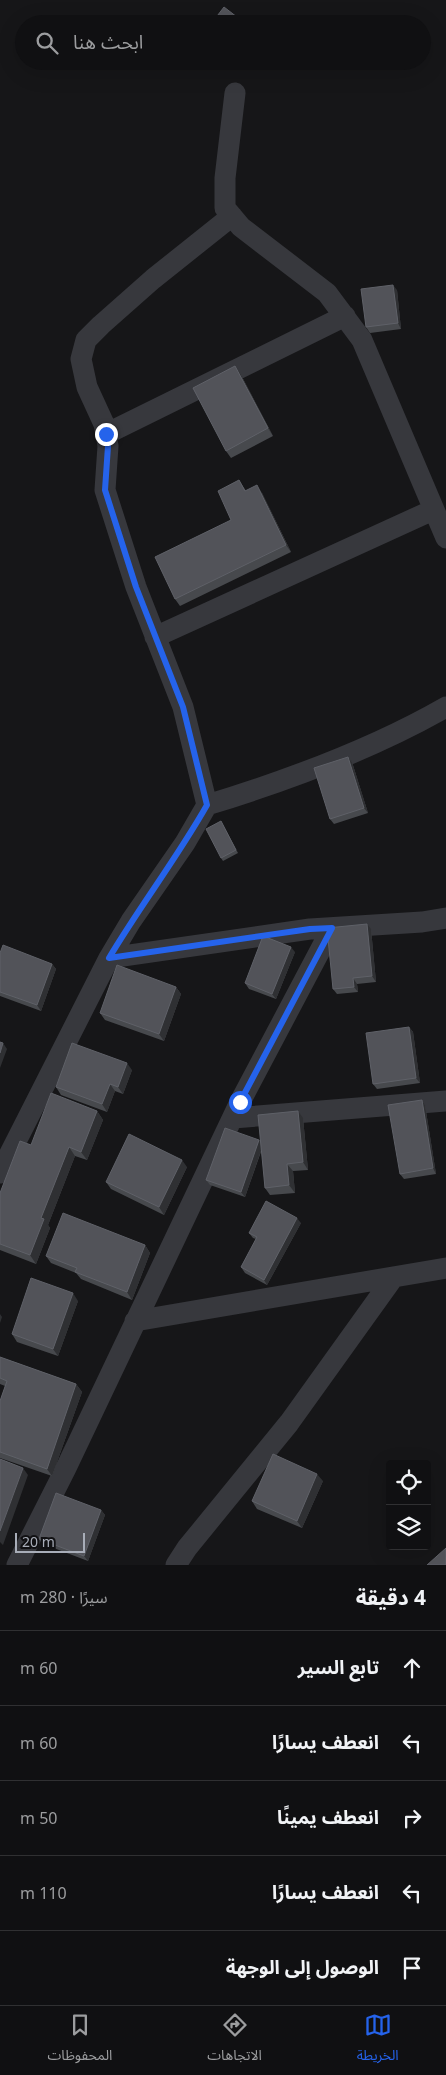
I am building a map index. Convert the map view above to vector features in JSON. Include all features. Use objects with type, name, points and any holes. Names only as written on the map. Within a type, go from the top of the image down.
[{"type":"street","points":[[235,93],[225,178],[225,208],[241,227],[327,293],[362,340],[446,538]]},
{"type":"street","points":[[207,805],[183,707],[136,587],[105,490],[108,446],[106,434],[104,424],[87,388],[81,359],[86,340],[153,279],[232,216]]},
{"type":"street","points":[[106,434],[345,316]]},
{"type":"street","points":[[155,637],[433,510]]},
{"type":"street","points":[[0,1173],[109,958],[185,843],[207,805],[253,791],[342,758],[413,726],[446,707]]},
{"type":"street","points":[[109,958],[310,929],[422,922],[446,918]]},
{"type":"street","points":[[17,1565],[66,1468],[233,1118],[332,928]]},
{"type":"street","points":[[233,1118],[446,1101]]},
{"type":"street","points":[[135,1321],[446,1268]]},
{"type":"street","points":[[176,1565],[187,1548],[288,1423],[393,1278]]},
{"type":"building","points":[[224,7],[234,15],[218,15]]},
{"type":"building","points":[[393,285],[398,323],[366,327],[361,289]]},
{"type":"building","points":[[235,366],[268,428],[226,451],[193,388]]},
{"type":"building","points":[[239,480],[245,491],[257,485],[286,545],[175,599],[155,557],[231,520],[218,491]]},
{"type":"building","points":[[348,757],[364,808],[330,819],[314,768]]},
{"type":"building","points":[[221,821],[236,850],[221,858],[206,829]]},
{"type":"building","points":[[367,924],[372,976],[353,978],[354,987],[333,989],[327,928]]},
{"type":"building","points":[[263,936],[291,947],[272,994],[245,983]]},
{"type":"building","points":[[3,945],[52,964],[37,1005],[0,992],[0,953]]},
{"type":"building","points":[[117,965],[176,987],[159,1034],[100,1013]]},
{"type":"building","points":[[409,1027],[416,1078],[373,1084],[366,1033]]},
{"type":"building","points":[[0,1042],[3,1043],[0,1053]]},
{"type":"building","points":[[72,1043],[127,1063],[118,1087],[110,1084],[102,1104],[56,1087]]},
{"type":"building","points":[[51,1093],[97,1111],[81,1152],[69,1147],[41,1218],[44,1219],[30,1255],[0,1244],[0,1193],[20,1141],[31,1145]]},
{"type":"building","points":[[422,1100],[433,1168],[400,1174],[388,1105]]},
{"type":"building","points":[[298,1111],[303,1162],[287,1164],[289,1185],[265,1188],[258,1115]]},
{"type":"building","points":[[225,1128],[259,1140],[241,1192],[206,1180]]},
{"type":"building","points":[[129,1134],[182,1160],[159,1207],[106,1182]]},
{"type":"building","points":[[266,1201],[297,1218],[264,1280],[241,1267],[257,1237],[249,1233]]},
{"type":"building","points":[[63,1213],[145,1245],[127,1292],[75,1272],[77,1268],[46,1256]]},
{"type":"building","points":[[31,1278],[73,1293],[53,1349],[12,1334]]},
{"type":"building","points":[[0,1357],[76,1384],[47,1469],[0,1452],[0,1401],[7,1381],[0,1378]]},
{"type":"building","points":[[273,1454],[317,1474],[297,1521],[252,1501]]},
{"type":"building","points":[[0,1459],[23,1468],[0,1531]]},
{"type":"building","points":[[56,1493],[101,1510],[84,1556],[39,1539]]},
{"type":"building","points":[[446,1548],[446,1565],[427,1565]]},
{"type":"route","points":[[106,434],[108,446],[105,490],[136,587],[183,707],[207,805],[185,843],[109,958],[310,929],[332,928],[240,1102]]}]
